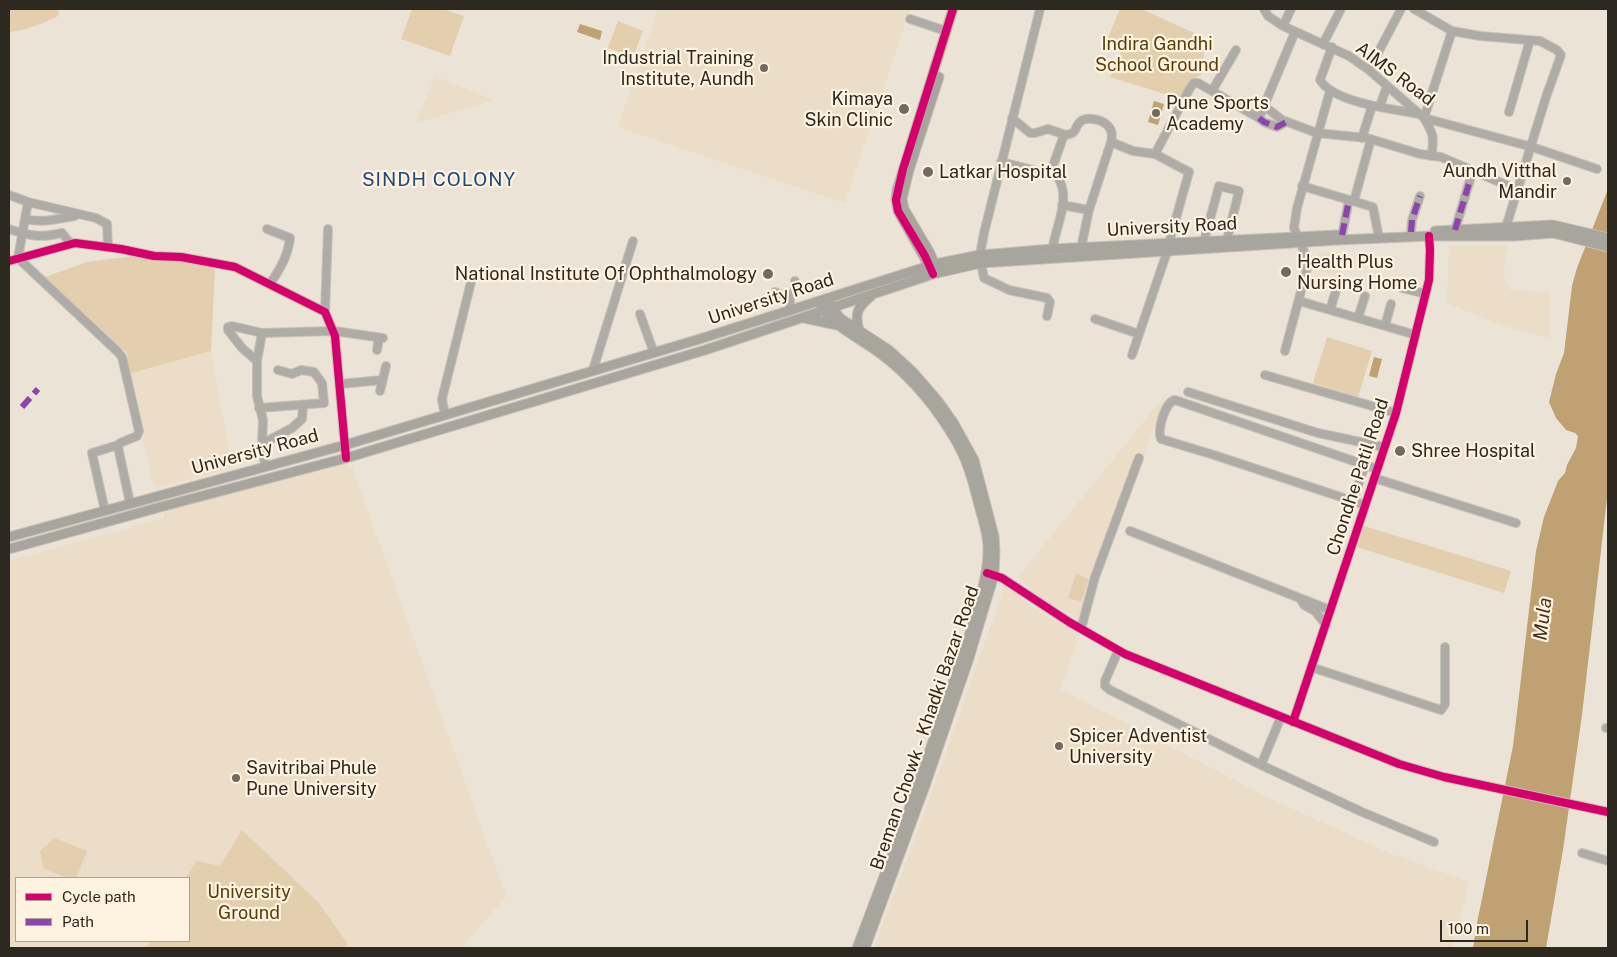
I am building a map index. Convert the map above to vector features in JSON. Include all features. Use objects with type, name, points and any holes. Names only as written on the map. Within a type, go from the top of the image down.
[{"type":"main road","points":[[934,269],[898,211],[896,200],[903,169],[953,9]]},
{"type":"main road","points":[[934,269],[904,209],[902,200],[909,170],[960,9]]},
{"type":"main road","name":"University Road","points":[[1168,248],[1204,241],[1298,240],[1342,235],[1429,236],[1505,231],[1554,225],[1565,231]]},
{"type":"main road","name":"University Road","points":[[9,549],[346,458],[802,318],[824,304],[934,269],[981,259],[1052,253],[1379,236],[1411,232],[1455,230],[1505,231]]},
{"type":"main road","points":[[1565,231],[1608,238]]},
{"type":"main road","points":[[1565,231],[1608,247]]},
{"type":"main road","name":"University Road","points":[[9,538],[345,445],[790,311],[874,292],[934,269]]},
{"type":"main road","points":[[859,330],[856,319],[858,310],[862,303],[874,292]]},
{"type":"main road","name":"Breman Chowk - Khadki Bazar Road","points":[[824,304],[840,326],[885,356],[908,377],[937,412],[971,462]]},
{"type":"main road","name":"Breman Chowk - Khadki Bazar Road","points":[[824,304],[840,318],[889,350],[926,386],[952,422],[971,462],[987,538],[990,574],[969,658],[926,783],[865,948]]},
{"type":"main road","points":[[802,318],[840,326]]},
{"type":"main road","name":"Breman Chowk - Khadki Bazar Road","points":[[857,948],[930,752],[990,574]]},
{"type":"street","points":[[1040,9],[984,233],[981,259],[984,278],[1009,290],[1048,298],[1050,302],[1047,316]]},
{"type":"street","name":"AIMS Road","points":[[1264,9],[1268,16],[1284,26],[1349,56],[1422,116],[1532,147],[1597,169]]},
{"type":"street","points":[[1284,26],[1291,9]]},
{"type":"street","points":[[1323,44],[1341,9]]},
{"type":"street","points":[[1368,70],[1402,9]]},
{"type":"street","points":[[1414,9],[1452,31],[1480,36],[1540,41],[1557,50],[1561,57],[1546,97],[1505,231]]},
{"type":"street","points":[[910,19],[946,31]]},
{"type":"street","points":[[1422,116],[1452,31]]},
{"type":"street","points":[[1259,118],[1295,32]]},
{"type":"street","points":[[1509,112],[1530,40]]},
{"type":"street","points":[[1332,47],[1320,80],[1324,86],[1330,91],[1376,106],[1422,116],[1432,132],[1434,142],[1431,156]]},
{"type":"street","points":[[1212,91],[1236,50]]},
{"type":"street","points":[[1154,154],[1194,83],[1198,83],[1264,122],[1277,127],[1286,122]]},
{"type":"street","points":[[1362,138],[1387,86]]},
{"type":"street","points":[[1285,351],[1308,265],[1307,258],[1298,240],[1294,223],[1302,186],[1330,91]]},
{"type":"street","points":[[1264,106],[1286,122],[1317,133],[1371,139],[1420,154],[1441,156],[1518,190]]},
{"type":"street","points":[[1012,118],[1030,132],[1035,133],[1048,129],[1066,135]]},
{"type":"street","points":[[1050,174],[1064,135],[1076,131],[1079,123],[1085,119],[1094,119],[1101,121],[1110,129],[1112,135],[1111,142],[1089,210],[1081,252]]},
{"type":"street","points":[[1342,235],[1371,139]]},
{"type":"street","points":[[1111,142],[1133,150],[1154,154],[1189,172],[1168,248],[1132,355]]},
{"type":"street","points":[[1002,162],[1057,176],[1062,182],[1064,197],[1052,253]]},
{"type":"street","points":[[1455,230],[1473,170]]},
{"type":"street","points":[[1204,241],[1219,186],[1239,191],[1227,240]]},
{"type":"street","points":[[1302,186],[1373,207],[1379,236]]},
{"type":"street","points":[[9,194],[28,202],[96,218],[107,224],[108,247]]},
{"type":"street","points":[[1411,232],[1412,220],[1420,196]]},
{"type":"street","points":[[18,258],[28,202]]},
{"type":"street","points":[[1062,204],[1089,210]]},
{"type":"street","points":[[25,219],[36,221],[54,220],[79,215]]},
{"type":"street","points":[[9,229],[39,237],[62,232],[71,244]]},
{"type":"street","points":[[267,229],[290,238],[284,262],[270,284]]},
{"type":"street","points":[[328,229],[325,312],[334,331],[346,458]]},
{"type":"street","name":"Chondhe Patil Road","points":[[1293,722],[1396,413],[1429,280],[1429,236]]},
{"type":"street","points":[[593,370],[633,241]]},
{"type":"street","points":[[9,261],[75,243],[121,248],[154,256],[181,257],[235,268],[325,312]]},
{"type":"street","points":[[18,258],[120,354],[139,432],[137,436],[118,445],[92,453],[105,511]]},
{"type":"street","points":[[446,415],[442,399],[473,274]]},
{"type":"street","points":[[790,311],[790,299],[796,287],[794,282]]},
{"type":"street","points":[[1330,310],[1337,287]]},
{"type":"street","points":[[1402,288],[1426,294]]},
{"type":"street","points":[[775,292],[790,299]]},
{"type":"street","points":[[1358,318],[1365,296]]},
{"type":"street","points":[[1298,301],[1416,335]]},
{"type":"street","points":[[1385,326],[1391,304]]},
{"type":"street","points":[[640,314],[654,353]]},
{"type":"street","points":[[1095,319],[1139,334]]},
{"type":"street","points":[[257,362],[242,348],[228,330],[228,327],[232,326],[262,333],[334,331],[381,338],[377,350]]},
{"type":"street","points":[[262,333],[257,362],[257,396],[263,420],[262,444],[264,466]]},
{"type":"street","points":[[380,391],[386,366]]},
{"type":"street","points":[[260,408],[324,403],[322,383],[314,372],[301,370],[292,374],[278,370]]},
{"type":"street","points":[[1265,375],[1396,413]]},
{"type":"street","points":[[340,384],[382,380]]},
{"type":"street","points":[[1188,392],[1318,433],[1384,447]]},
{"type":"street","points":[[1365,505],[1161,439],[1159,432],[1168,403],[1171,400],[1175,400],[1377,469]]},
{"type":"street","points":[[262,444],[292,428],[302,419],[303,405]]},
{"type":"street","points":[[118,445],[130,504]]},
{"type":"street","points":[[1081,628],[1095,577],[1139,458]]},
{"type":"street","points":[[1353,501],[1364,465]]},
{"type":"street","points":[[1374,478],[1516,523]]},
{"type":"street","points":[[1130,531],[1330,610]]},
{"type":"street","points":[[990,574],[1002,578],[1053,612],[1118,651],[1410,768],[1608,812]]},
{"type":"street","points":[[1300,598],[1304,604],[1315,611],[1326,625]]},
{"type":"street","points":[[1311,667],[1441,710],[1445,704],[1445,647]]},
{"type":"street","points":[[1118,651],[1105,682],[1105,686],[1110,690],[1261,765],[1362,812],[1434,842]]},
{"type":"street","points":[[1261,765],[1281,717]]},
{"type":"street","points":[[1582,853],[1608,861]]},
{"type":"shaded area","name":"Industrial Training Institute, Aundh","points":[[658,9],[910,9],[845,203],[618,127]]},
{"type":"shaded area","points":[[435,76],[493,100],[416,123]]},
{"type":"shaded area","points":[[1449,245],[1509,246],[1505,255],[1504,276],[1510,290],[1550,292],[1549,338],[1504,326],[1447,303]]},
{"type":"shaded area","points":[[1347,252],[1341,277],[1313,269],[1318,253]]},
{"type":"shaded area","points":[[211,351],[232,468],[154,488],[128,374]]},
{"type":"shaded area","points":[[1166,394],[1083,621],[1045,601],[1018,577]]},
{"type":"shaded area","name":"Savitribai Phule Pune University","points":[[346,461],[349,467],[352,467],[506,896],[462,948],[9,948],[9,561],[164,518],[164,510]]},
{"type":"shaded area","name":"Spicer Adventist University","points":[[1004,585],[1045,616],[1080,633],[1060,689],[1269,798],[1389,853],[1469,882],[1453,948],[874,948],[934,787]]},
{"type":"green space","points":[[9,9],[57,9],[59,13],[58,16],[40,24],[9,32]]},
{"type":"green space","points":[[412,9],[442,9],[464,16],[450,56],[401,39]]},
{"type":"green space","name":"Indira Gandhi School Ground","points":[[1120,9],[1142,9],[1196,34],[1204,43],[1203,72],[1191,80],[1181,99],[1110,77],[1121,52],[1106,42]]},
{"type":"green space","points":[[618,21],[643,31],[633,57],[608,48]]},
{"type":"green space","points":[[133,256],[199,261],[215,269],[211,351],[128,374],[127,353],[45,277],[87,262]]},
{"type":"green space","points":[[1327,337],[1372,351],[1358,397],[1313,383]]},
{"type":"green space","points":[[1364,526],[1511,571],[1504,593],[1357,547]]},
{"type":"green space","points":[[1076,574],[1089,579],[1081,602],[1068,598]]},
{"type":"green space","name":"University Ground","points":[[242,830],[318,902],[347,943],[345,948],[147,948],[150,942],[190,942],[190,877],[187,877],[196,861],[220,866]]},
{"type":"green space","points":[[54,838],[87,851],[76,877],[65,877],[43,868],[40,851]]},
{"type":"water","points":[[580,24],[602,31],[600,40],[577,32]]},
{"type":"water","name":"Pune Sports Academy","points":[[1154,101],[1164,104],[1158,125],[1148,122]]},
{"type":"water","name":"Mula","points":[[1608,189],[1608,490],[1582,715],[1563,850],[1546,948],[1473,948],[1513,746],[1536,551],[1544,517],[1558,481],[1565,473],[1576,448],[1578,436],[1566,430],[1556,418],[1549,402],[1556,374],[1564,353],[1572,286],[1577,268]]},
{"type":"water","points":[[1374,357],[1382,359],[1377,378],[1369,376]]},
{"type":"marked path","points":[[1259,118],[1277,127],[1286,122]]},
{"type":"marked path","points":[[1455,230],[1473,170]]},
{"type":"marked path","points":[[1411,232],[1412,220],[1420,196]]},
{"type":"marked path","points":[[1342,235],[1349,200]]},
{"type":"marked path","points":[[22,407],[38,389]]},
{"type":"cycle path","points":[[933,274],[925,256],[898,211],[896,200],[903,169],[953,9]]},
{"type":"cycle path","points":[[1293,722],[1396,413],[1429,280],[1429,236]]},
{"type":"cycle path","points":[[9,261],[75,243],[121,249],[154,256],[181,257],[235,267],[325,312],[335,336],[346,458]]},
{"type":"cycle path","points":[[987,573],[1002,578],[1069,622],[1125,654],[1399,764],[1444,777],[1608,812]]},
{"type":"place","name":"Industrial Training Institute, Aundh","points":[[764,68]]},
{"type":"place","name":"Kimaya Skin Clinic","points":[[904,109]]},
{"type":"place","name":"Pune Sports Academy","points":[[1156,113]]},
{"type":"place","name":"Latkar Hospital","points":[[928,172]]},
{"type":"place","name":"Aundh Vitthal Mandir","points":[[1567,181]]},
{"type":"place","name":"Health Plus Nursing Home","points":[[1286,272]]},
{"type":"place","name":"National Institute Of Ophthalmology","points":[[768,274]]},
{"type":"place","name":"Shree Hospital","points":[[1400,451]]},
{"type":"place","name":"Spicer Adventist University","points":[[1059,746]]},
{"type":"place","name":"Savitribai Phule Pune University","points":[[236,778]]},
{"type":"district","name":"SINDH COLONY","points":[[439,180]]}]
